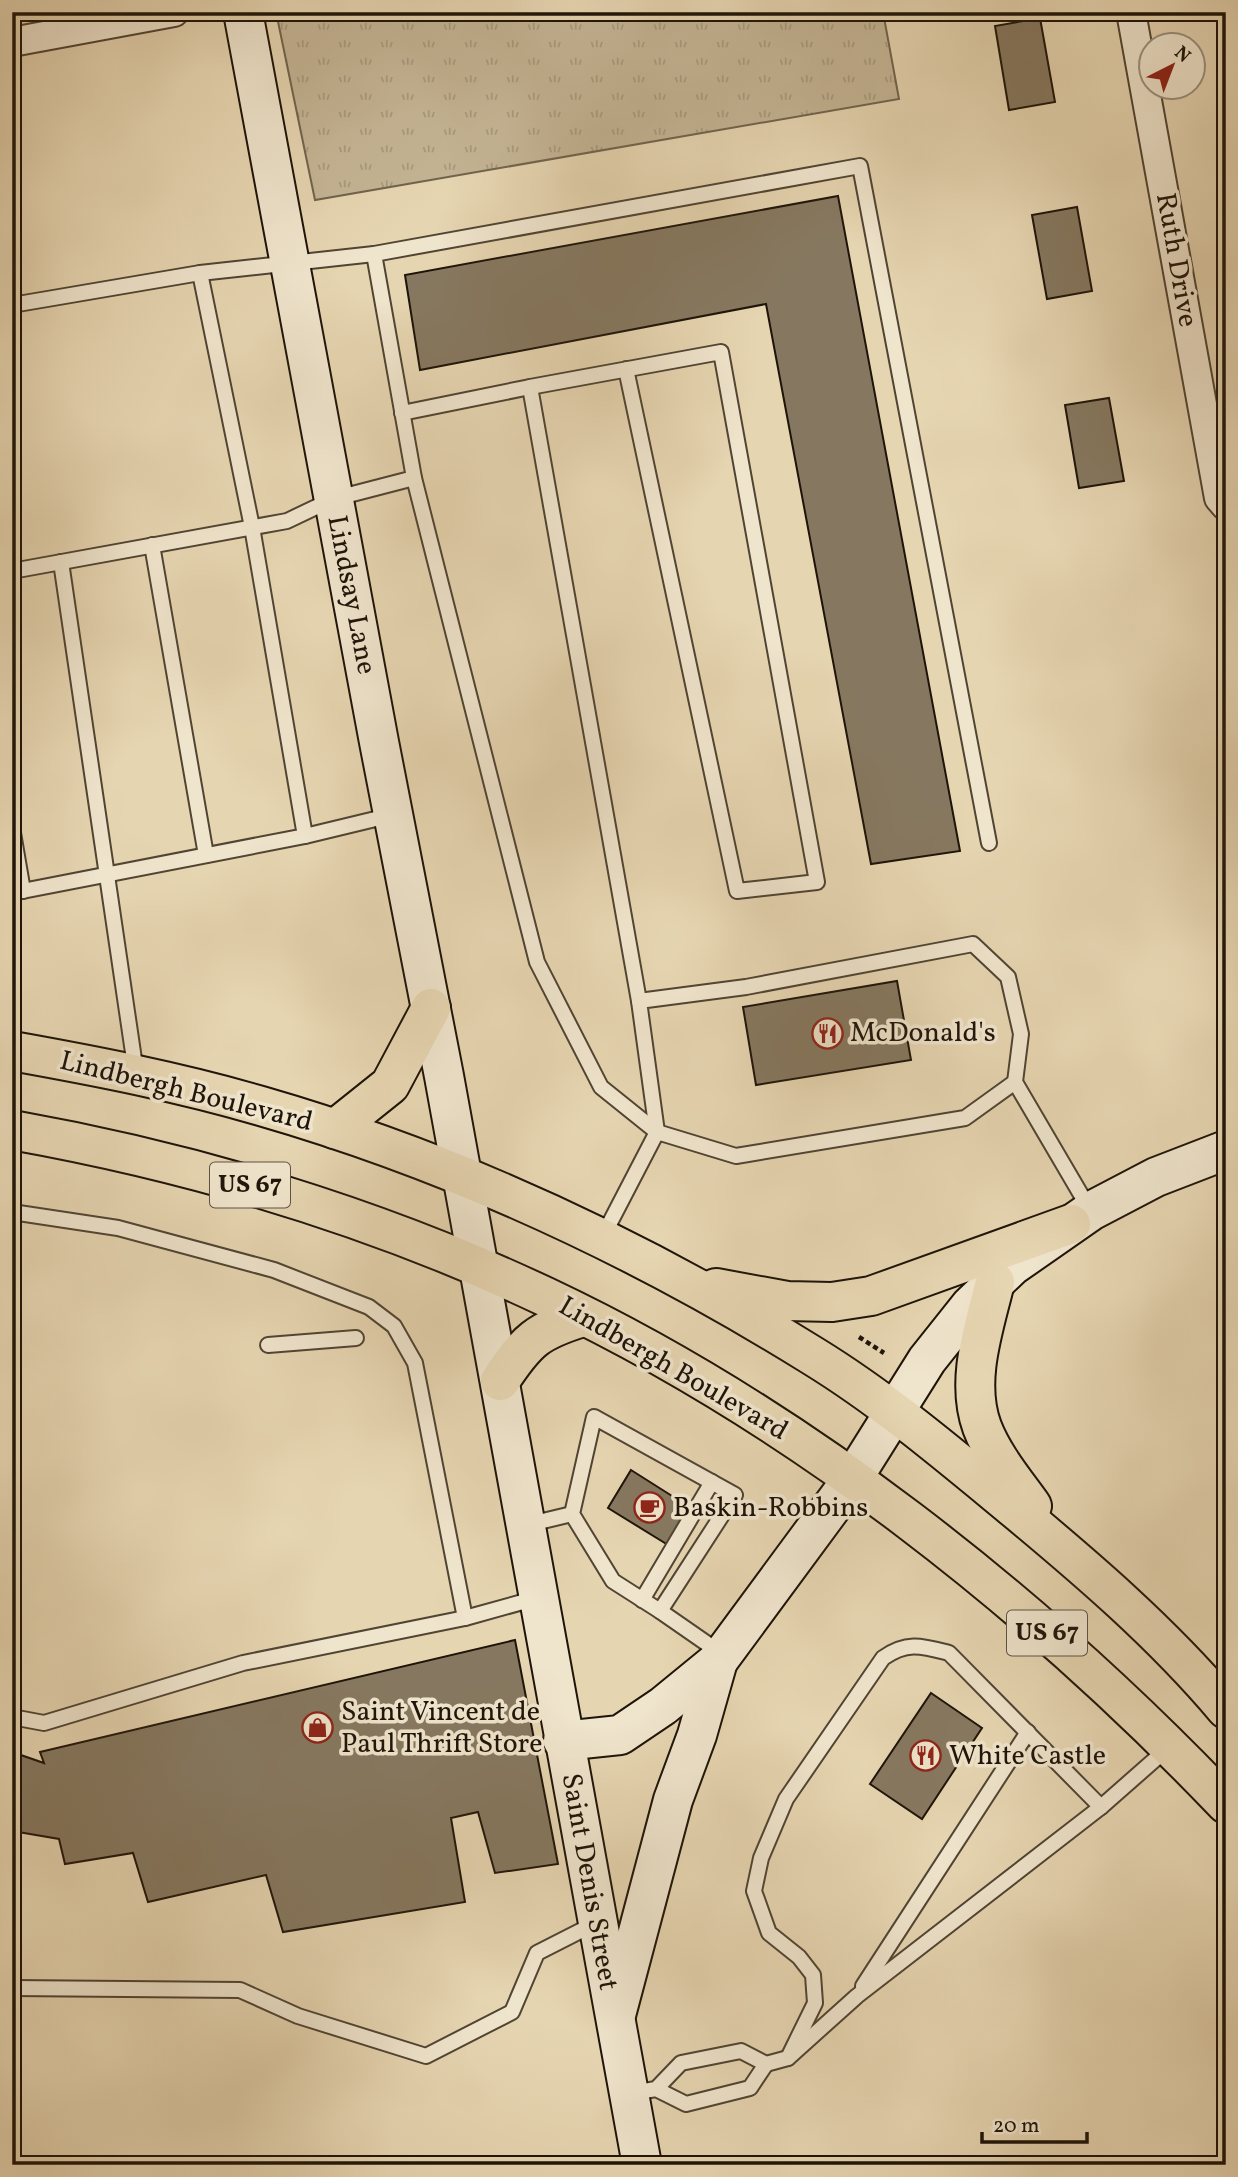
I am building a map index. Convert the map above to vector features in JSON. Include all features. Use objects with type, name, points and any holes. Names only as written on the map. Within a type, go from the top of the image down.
[{"type":"main road","points":[[335,1129],[390,1085],[431,1008]]},
{"type":"main road","name":"Lindbergh Boulevard","points":[[12,1051],[136,1074],[335,1129],[462,1176],[601,1239],[690,1284],[815,1357],[894,1412],[1061,1548],[1142,1620],[1226,1709]]},
{"type":"main road","name":"Lindbergh Boulevard","points":[[12,1130],[203,1171],[307,1202],[479,1268],[583,1317],[769,1421],[853,1478],[1074,1655],[1171,1746],[1226,1804]]},
{"type":"main road","points":[[690,1284],[787,1301],[848,1300],[906,1284],[1081,1217]]},
{"type":"main road","points":[[996,1282],[977,1357],[975,1388],[982,1426],[998,1457],[1061,1548]]},
{"type":"main road","points":[[500,1381],[518,1354],[547,1328],[583,1317]]},
{"type":"street","points":[[12,42],[174,12]]},
{"type":"street","name":"Lindsay Lane","points":[[243,12],[479,1268]]},
{"type":"street","name":"Ruth Drive","points":[[1131,12],[1219,498],[1226,506]]},
{"type":"street","points":[[563,1741],[620,1735],[663,1706],[720,1657],[853,1478],[927,1360],[970,1306],[996,1282],[1081,1217],[1156,1177],[1226,1150]]},
{"type":"street","name":"Saint Denis Street","points":[[479,1268],[614,2023],[641,2091],[641,2160]]},
{"type":"street","points":[[614,2023],[673,1801],[698,1735],[720,1657]]},
{"type":"lane","points":[[12,304],[200,273],[374,254],[860,166],[989,843]]},
{"type":"lane","points":[[374,254],[414,478],[537,962],[601,1087],[657,1132],[736,1156],[965,1118],[1015,1082]]},
{"type":"lane","points":[[200,273],[252,527],[305,835]]},
{"type":"lane","points":[[402,413],[530,387],[626,369],[721,352],[817,882],[737,891],[626,369]]},
{"type":"lane","points":[[530,387],[639,1001],[657,1132],[601,1239]]},
{"type":"lane","points":[[12,570],[287,521],[333,499],[414,478]]},
{"type":"lane","points":[[152,545],[206,855]]},
{"type":"lane","points":[[61,562],[136,1074]]},
{"type":"lane","points":[[12,827],[18,892],[305,835],[395,814]]},
{"type":"lane","points":[[639,1001],[746,986],[973,944],[1007,977],[1021,1034],[1015,1082],[1081,1217]]},
{"type":"lane","points":[[12,1212],[118,1228],[274,1270],[369,1307],[394,1326],[415,1363],[465,1618]]},
{"type":"lane","points":[[268,1345],[356,1338]]},
{"type":"lane","points":[[660,1611],[735,1495],[594,1417],[572,1514],[613,1581],[660,1611],[720,1657]]},
{"type":"lane","points":[[642,1600],[712,1482]]},
{"type":"lane","points":[[525,1525],[572,1514]]},
{"type":"lane","points":[[12,1717],[44,1723],[243,1663],[465,1618],[538,1598]]},
{"type":"lane","points":[[788,2058],[815,2003],[813,1975],[799,1957],[769,1933],[754,1891],[761,1858],[786,1799],[883,1658],[898,1647],[920,1646],[949,1653],[1101,1807]]},
{"type":"lane","points":[[857,1996],[1028,1732]]},
{"type":"lane","points":[[641,2091],[686,2104],[750,2088],[766,2064],[788,2058],[857,1996],[1101,1807],[1171,1746]]},
{"type":"lane","points":[[12,1988],[240,1990],[298,2016],[426,2056],[512,2012],[537,1954],[596,1923]]},
{"type":"lane","points":[[641,2091],[681,2063],[741,2051],[766,2064]]},
{"type":"green space","points":[[276,12],[883,12],[899,99],[315,200]]},
{"type":"building","points":[[1040,18],[1055,102],[1009,110],[995,26]]},
{"type":"building","points":[[838,196],[960,851],[871,864],[766,304],[420,370],[405,275]]},
{"type":"building","points":[[1077,207],[1092,291],[1047,299],[1032,215]]},
{"type":"building","points":[[1109,398],[1124,481],[1079,488],[1065,405]]},
{"type":"building","name":"McDonald's","points":[[897,981],[911,1060],[756,1085],[743,1007]]},
{"type":"building","name":"Baskin-Robbins","points":[[631,1470],[691,1508],[668,1545],[608,1508]]},
{"type":"building","points":[[515,1640],[558,1864],[495,1873],[478,1812],[451,1818],[465,1902],[283,1932],[266,1875],[148,1902],[133,1853],[65,1864],[59,1839],[12,1831],[12,1752],[44,1763],[40,1752]]},
{"type":"building","name":"White Castle","points":[[931,1693],[982,1728],[922,1819],[870,1784]]},
{"type":"place","name":"McDonald's","points":[[827,1033]]},
{"type":"place","name":"Baskin-Robbins","points":[[650,1508]]},
{"type":"place","name":"Saint Vincent de Paul Thrift Store","points":[[318,1728]]},
{"type":"place","name":"White Castle","points":[[926,1756]]}]
